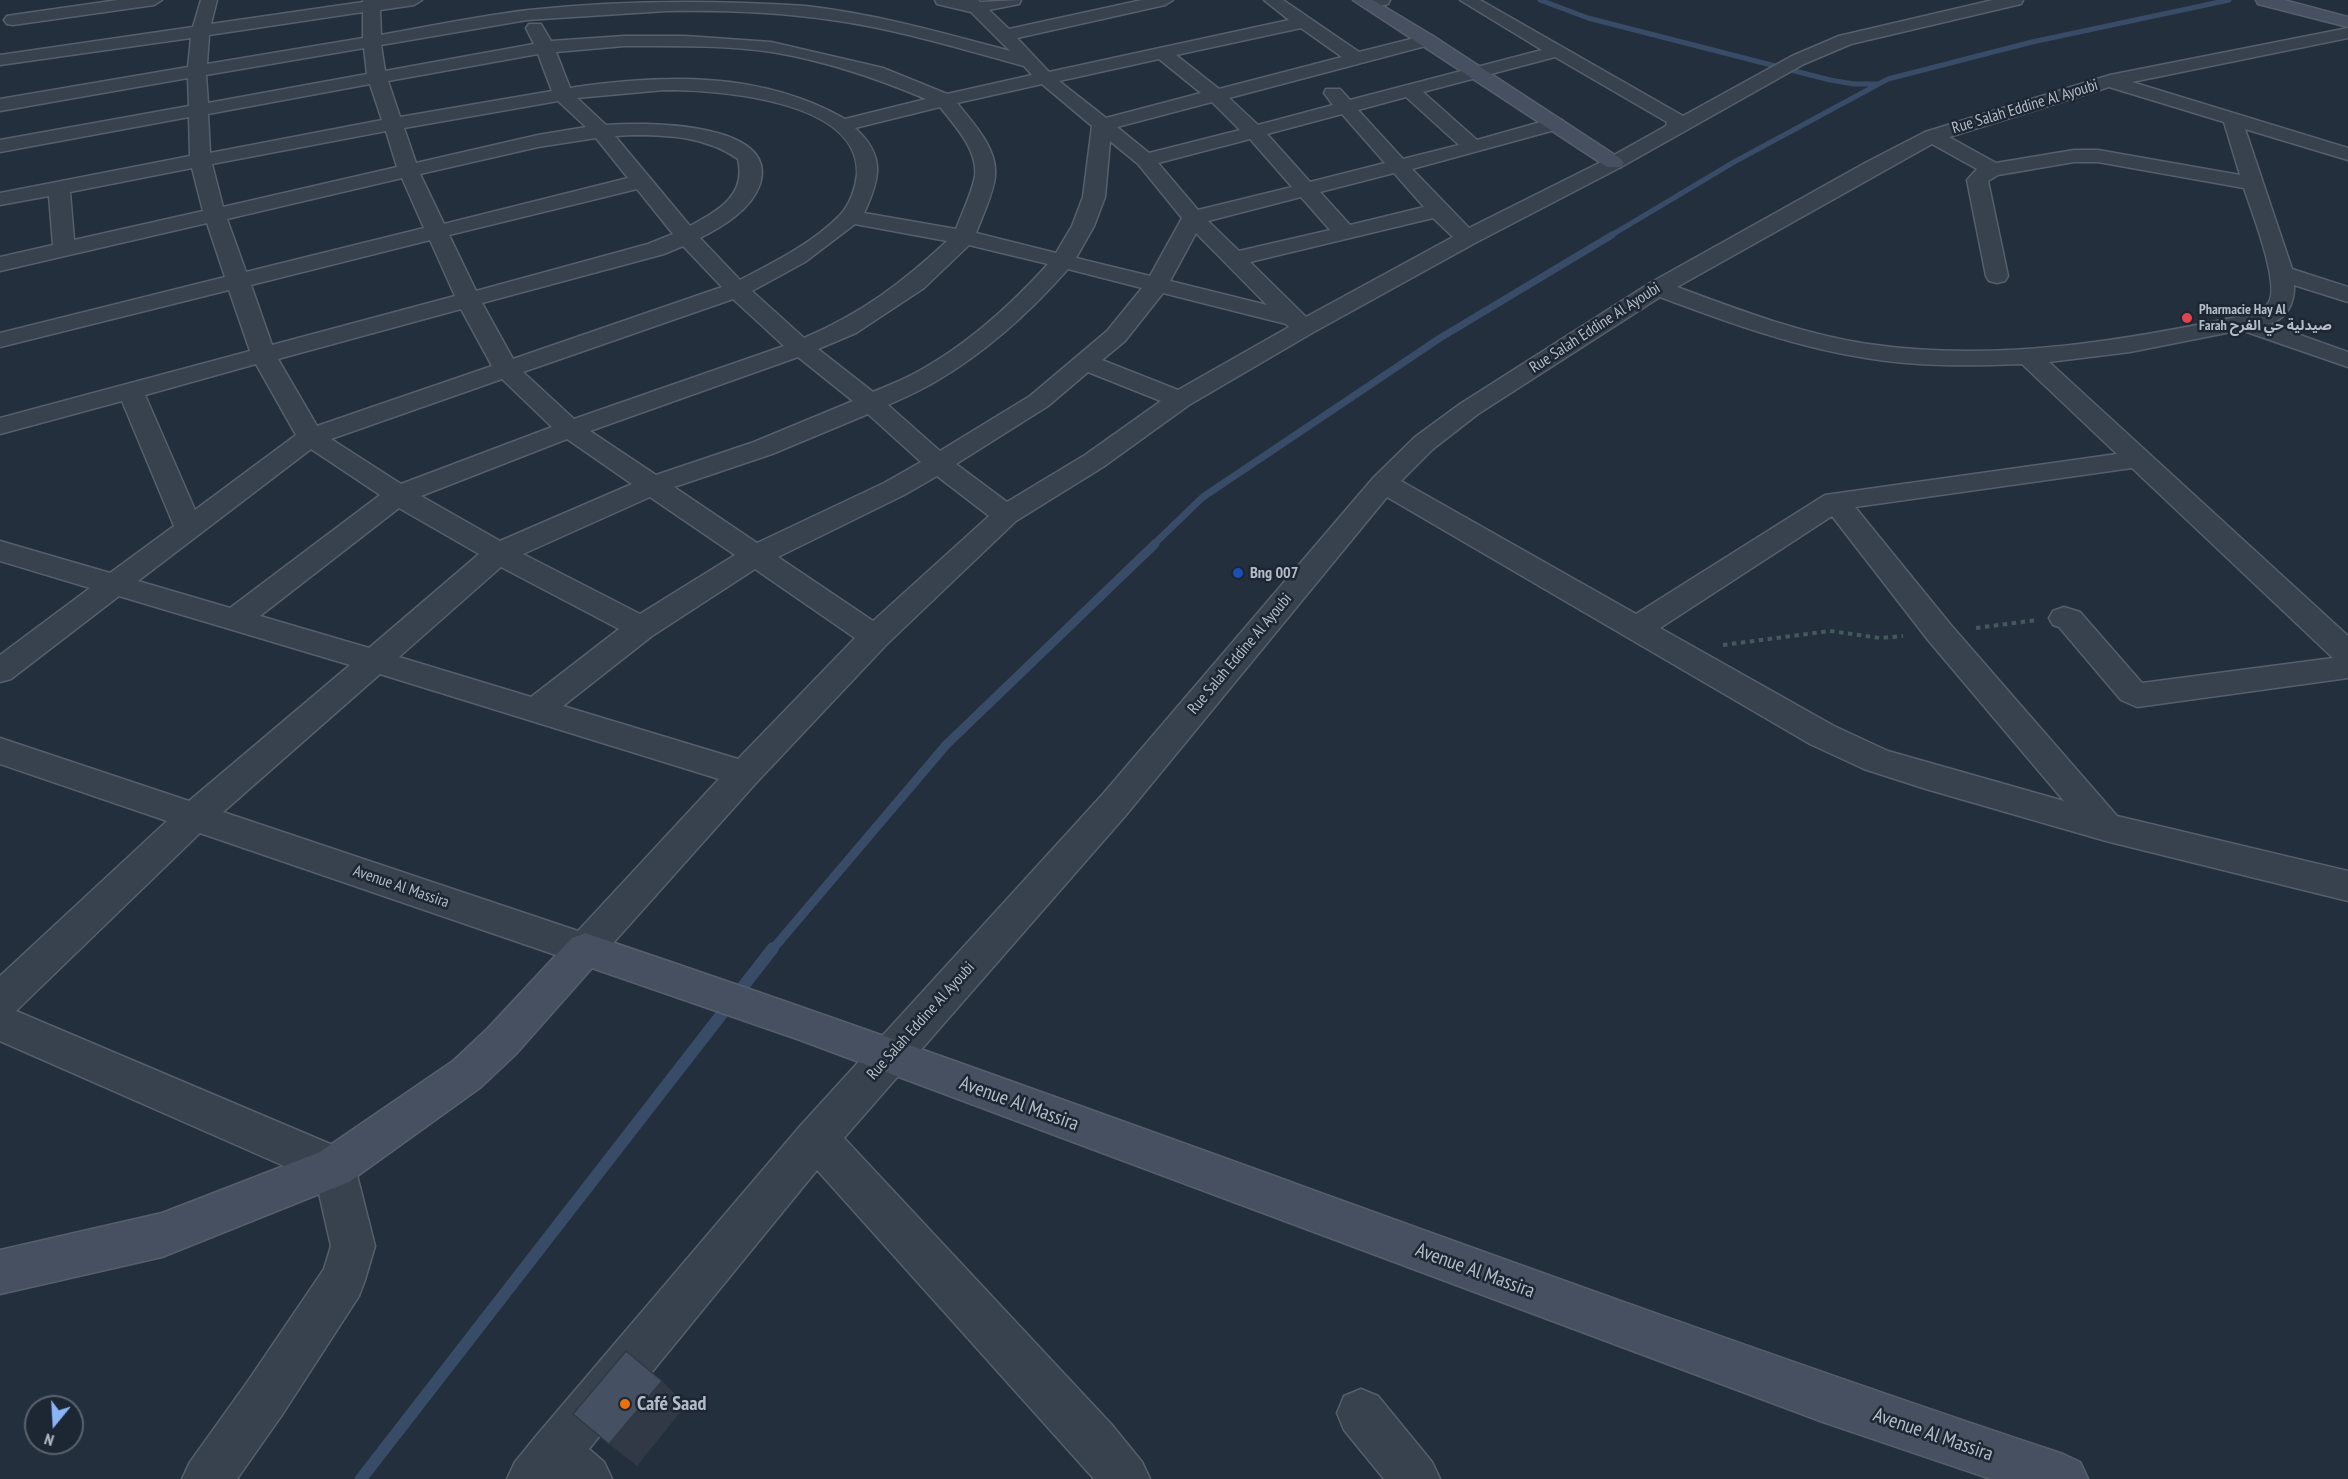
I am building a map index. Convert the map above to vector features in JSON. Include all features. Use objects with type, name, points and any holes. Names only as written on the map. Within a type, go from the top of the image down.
[{"type":"street","points":[[24,0],[9,27],[153,0]]},
{"type":"street","points":[[209,0],[200,32],[197,70],[200,159],[215,216],[264,356],[310,437],[398,495],[499,553],[640,628]]},
{"type":"street","points":[[0,60],[200,32],[370,3],[414,0]]},
{"type":"street","points":[[943,0],[972,4],[1013,0]]},
{"type":"street","points":[[1005,35],[1136,3],[1165,0]]},
{"type":"street","points":[[1272,0],[1357,59]]},
{"type":"street","points":[[1468,0],[1674,117],[1677,121],[1676,127]]},
{"type":"street","points":[[0,1272],[162,1235],[334,1167],[467,1074],[502,1041],[744,774],[874,637],[1006,515],[1094,461],[1180,400],[1298,323],[1614,163],[1798,60],[1845,40],[2015,0]]},
{"type":"street","points":[[2264,0],[2348,22]]},
{"type":"street","points":[[1370,1],[1614,163]]},
{"type":"street","points":[[370,3],[377,78],[391,124],[409,172],[439,232],[469,301],[507,371],[570,429],[874,637]]},
{"type":"street","points":[[972,4],[1039,71],[1145,160],[1193,218],[1298,323]]},
{"type":"street","points":[[0,105],[372,41],[525,7],[811,6],[1039,71]]},
{"type":"street","points":[[734,87],[811,6]]},
{"type":"street","points":[[525,7],[545,47],[563,94],[601,131],[687,237],[737,291],[801,348],[871,403],[939,464],[1006,515]]},
{"type":"street","points":[[844,125],[945,100],[1039,71],[1163,53],[1304,22]]},
{"type":"street","name":"Rue Salah Eddine Al Ayoubi","points":[[557,1470],[816,1139],[1114,805],[1384,483],[1424,443],[1469,409],[1658,288],[1872,167],[1932,136],[2110,81],[2348,33]]},
{"type":"street","points":[[1102,125],[1427,40]]},
{"type":"street","points":[[0,146],[545,47],[624,41],[685,41],[771,47],[877,72],[945,100],[969,131],[983,156],[985,176],[964,237],[916,283],[884,306],[848,328],[801,348],[570,429],[398,495],[235,620]]},
{"type":"street","points":[[2309,41],[2348,53]]},
{"type":"street","points":[[1145,160],[1255,133],[1557,51]]},
{"type":"street","points":[[1163,53],[1216,96],[1255,133],[1346,234]]},
{"type":"street","points":[[1314,70],[1344,107],[1438,210],[1467,238]]},
{"type":"street","points":[[2110,81],[2348,154]]},
{"type":"street","points":[[0,199],[391,124],[563,94],[635,85],[686,84],[734,87],[796,100],[844,125],[862,148],[868,168],[865,191],[851,217],[791,263],[737,291],[310,437],[0,671]]},
{"type":"street","points":[[1410,90],[1473,147]]},
{"type":"street","points":[[1658,288],[1758,326],[1834,344],[1897,355],[2029,357],[2174,337],[2267,317],[2279,309],[2284,294],[2282,273],[2232,118]]},
{"type":"street","points":[[535,711],[640,628],[757,555],[894,489],[939,464],[1039,401],[1087,363],[1116,336],[1156,286],[1193,218],[1555,124]]},
{"type":"street","points":[[0,1001],[194,817],[499,553],[653,485],[763,448],[871,403],[928,376],[973,347],[1036,291],[1062,262],[1083,226],[1094,197],[1102,125]]},
{"type":"street","points":[[0,264],[538,141],[601,131],[659,130],[696,134],[727,143],[748,157],[752,175],[744,196],[721,216],[687,237],[656,249],[0,426]]},
{"type":"street","points":[[1932,136],[1994,170]]},
{"type":"street","points":[[1997,276],[1977,180],[1994,170],[2074,156],[2098,156],[2252,183]]},
{"type":"street","points":[[0,340],[642,182]]},
{"type":"street","points":[[59,188],[64,249]]},
{"type":"street","points":[[1236,260],[1438,210]]},
{"type":"street","points":[[851,217],[964,237],[1298,323]]},
{"type":"street","points":[[2282,273],[2348,295]]},
{"type":"street","points":[[2244,323],[2348,360]]},
{"type":"street","points":[[2029,357],[2348,654]]},
{"type":"street","points":[[1087,363],[1180,400]]},
{"type":"street","points":[[131,392],[189,530]]},
{"type":"street","points":[[1635,629],[1835,501],[2139,459]]},
{"type":"street","points":[[1384,483],[1822,735],[1876,760],[2106,827],[2348,886]]},
{"type":"street","points":[[1835,501],[1939,632],[2106,827]]},
{"type":"street","points":[[0,550],[114,586],[375,661],[744,774]]},
{"type":"street","points":[[2064,618],[2069,619],[2132,692],[2138,695],[2348,667]]},
{"type":"street","name":"Avenue Al Massira","points":[[0,752],[801,1023],[1823,1398],[2063,1479]]},
{"type":"street","points":[[0,1022],[334,1167]]},
{"type":"street","points":[[816,1139],[1095,1442],[1125,1479]]},
{"type":"street","points":[[207,1479],[265,1398],[343,1280],[353,1246],[334,1167]]},
{"type":"street","points":[[1361,1413],[1415,1479]]},
{"type":"path","points":[[1673,651],[1830,631],[1880,638],[2064,618]]},
{"type":"building","points":[[626,1351],[662,1381],[609,1444],[573,1414]]},
{"type":"waterway","points":[[1540,0],[1588,18],[1830,80],[1854,84],[1877,84]]},
{"type":"waterway","points":[[1610,236],[1734,162],[1888,79],[2032,42],[2229,0]]},
{"type":"waterway","points":[[1153,545],[1203,497],[1440,338],[1612,235]]},
{"type":"waterway","points":[[772,950],[946,745],[1155,544]]},
{"type":"waterway","points":[[361,1479],[773,948]]},
{"type":"place","name":"Pharmacie Hay Al Farah صيدلية حي الفرح","points":[[2187,318]]},
{"type":"place","name":"Bng 007","points":[[1238,573]]},
{"type":"place","name":"Café Saad","points":[[625,1404]]}]
